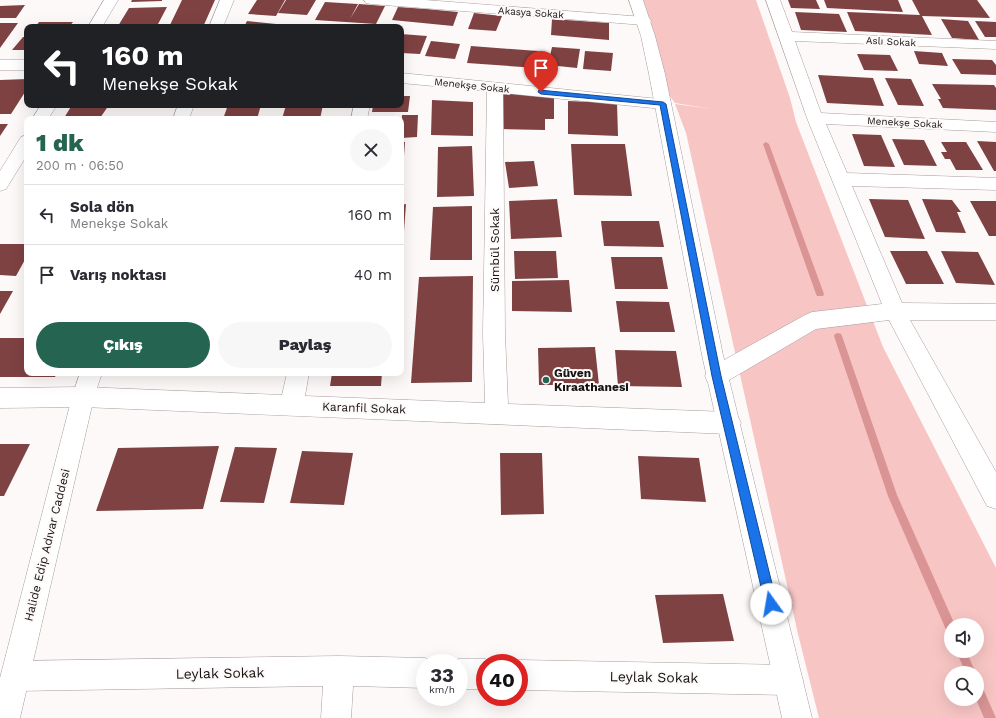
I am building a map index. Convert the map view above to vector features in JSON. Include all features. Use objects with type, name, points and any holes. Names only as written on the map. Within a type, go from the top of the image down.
[{"type":"street","points":[[97,24],[111,0]]},
{"type":"street","points":[[217,24],[227,0]]},
{"type":"street","name":"Akasya Sokak","points":[[371,0],[644,21]]},
{"type":"street","points":[[636,0],[644,21],[663,104],[716,376],[729,422],[797,718]]},
{"type":"street","points":[[773,0],[815,118],[895,311],[989,471],[996,497]]},
{"type":"street","name":"Aslı Sokak","points":[[786,36],[996,46]]},
{"type":"street","points":[[0,65],[24,65]]},
{"type":"street","name":"Menekşe Sokak","points":[[404,78],[663,104]]},
{"type":"street","name":"Sümbül Sokak","points":[[495,88],[494,334],[497,413]]},
{"type":"street","name":"Menekşe Sokak","points":[[815,118],[996,127]]},
{"type":"street","points":[[0,185],[24,146]]},
{"type":"street","points":[[840,179],[996,184]]},
{"type":"street","points":[[716,376],[812,321],[895,311],[996,312]]},
{"type":"street","name":"Halide Edip Adıvar Caddesi","points":[[6,718],[83,397],[90,376]]},
{"type":"street","points":[[291,406],[297,376]]},
{"type":"street","name":"Karanfil Sokak","points":[[0,398],[83,397],[729,422]]},
{"type":"street","points":[[336,718],[339,671]]},
{"type":"street","name":"Leylak Sokak","points":[[16,676],[339,671],[416,673]]},
{"type":"street","name":"Leylak Sokak","points":[[528,675],[788,680]]},
{"type":"shaded area","points":[[640,0],[756,0],[790,98],[796,122],[883,347],[996,568],[996,718],[819,718],[798,634],[686,133],[675,104],[712,109],[675,103],[666,91]]},
{"type":"building","points":[[132,0],[162,0],[162,1],[131,2]]},
{"type":"building","points":[[182,0],[215,0],[204,24],[170,24]]},
{"type":"building","points":[[257,0],[285,0],[276,16],[248,14]]},
{"type":"building","points":[[286,0],[316,0],[307,15],[278,13]]},
{"type":"building","points":[[788,0],[816,0],[820,9],[791,8]]},
{"type":"building","points":[[824,0],[898,0],[903,12],[827,8]]},
{"type":"building","points":[[912,0],[977,0],[990,18],[922,16],[932,35],[855,31],[847,12],[920,15]]},
{"type":"building","points":[[325,2],[358,4],[350,19],[359,4],[385,6],[376,24],[315,20]]},
{"type":"building","points":[[25,5],[16,18],[0,18],[0,6]]},
{"type":"building","points":[[167,7],[158,24],[119,24],[129,8]]},
{"type":"building","points":[[398,7],[458,12],[453,26],[392,20]]},
{"type":"building","points":[[795,12],[839,14],[847,32],[801,30]]},
{"type":"building","points":[[474,13],[502,16],[496,31],[468,29]]},
{"type":"building","points":[[552,19],[609,23],[609,40],[551,35]]},
{"type":"building","points":[[941,19],[968,21],[979,40],[952,38]]},
{"type":"building","points":[[247,21],[276,24],[246,24]]},
{"type":"building","points":[[975,21],[996,22],[996,37],[985,37]]},
{"type":"building","points":[[39,22],[73,22],[71,24],[37,24]]},
{"type":"building","points":[[0,23],[18,23],[0,48]]},
{"type":"building","points":[[404,34],[427,36],[420,54],[404,53]]},
{"type":"building","points":[[23,37],[24,37],[24,50],[12,50]]},
{"type":"building","points":[[431,41],[460,44],[455,59],[425,56]]},
{"type":"building","points":[[471,46],[538,51],[536,68],[467,63]]},
{"type":"building","points":[[552,47],[580,49],[577,68],[548,65]]},
{"type":"building","points":[[585,51],[613,53],[611,71],[583,69]]},
{"type":"building","points":[[914,51],[942,53],[948,66],[919,64]]},
{"type":"building","points":[[857,54],[890,55],[898,71],[864,70]]},
{"type":"building","points":[[952,59],[992,60],[996,65],[996,75],[961,74]]},
{"type":"building","points":[[818,75],[873,78],[884,106],[827,103]]},
{"type":"building","points":[[885,78],[911,79],[924,106],[898,105]]},
{"type":"building","points":[[24,79],[24,94],[11,114],[0,114],[0,80]]},
{"type":"building","points":[[932,84],[994,85],[996,88],[996,110],[943,108],[938,99],[941,99]]},
{"type":"building","points":[[501,93],[554,97],[554,119],[545,119],[545,130],[500,129]]},
{"type":"building","points":[[404,96],[410,96],[408,112],[372,112],[373,108],[404,108]]},
{"type":"building","points":[[432,100],[473,102],[473,136],[431,135]]},
{"type":"building","points":[[568,101],[617,103],[618,136],[568,134]]},
{"type":"building","points":[[70,108],[107,108],[101,116],[65,116]]},
{"type":"building","points":[[227,108],[260,108],[258,116],[224,116]]},
{"type":"building","points":[[285,108],[322,108],[321,116],[283,116]]},
{"type":"building","points":[[418,115],[417,137],[404,138],[404,116],[402,116]]},
{"type":"building","points":[[0,124],[8,124],[0,136]]},
{"type":"building","points":[[852,134],[881,135],[895,167],[864,166]]},
{"type":"building","points":[[892,139],[924,140],[937,166],[904,165]]},
{"type":"building","points":[[977,141],[996,142],[996,171],[994,171]]},
{"type":"building","points":[[941,142],[966,142],[983,170],[956,170],[950,159],[945,159],[941,152],[947,152]]},
{"type":"building","points":[[571,144],[625,144],[632,196],[574,195]]},
{"type":"building","points":[[472,146],[474,196],[437,197],[438,147]]},
{"type":"building","points":[[534,161],[538,186],[509,188],[505,162]]},
{"type":"building","points":[[557,199],[562,237],[511,239],[509,201]]},
{"type":"building","points":[[869,199],[908,200],[925,239],[885,237]]},
{"type":"building","points":[[922,199],[952,200],[961,212],[957,212],[966,233],[936,232]]},
{"type":"building","points":[[970,201],[996,201],[996,236],[989,236]]},
{"type":"building","points":[[404,204],[406,204],[404,231]]},
{"type":"building","points":[[472,206],[472,260],[430,260],[433,207]]},
{"type":"building","points":[[601,221],[659,221],[664,247],[604,246]]},
{"type":"building","points":[[0,244],[24,244],[24,261],[16,276],[0,275]]},
{"type":"building","points":[[514,251],[556,251],[558,278],[515,279]]},
{"type":"building","points":[[890,251],[927,251],[944,284],[906,284]]},
{"type":"building","points":[[941,251],[978,252],[995,285],[956,283]]},
{"type":"building","points":[[611,257],[662,257],[668,289],[615,289]]},
{"type":"building","points":[[473,276],[472,382],[411,383],[419,277]]},
{"type":"building","points":[[569,280],[572,312],[512,311],[512,281]]},
{"type":"building","points":[[0,291],[13,291],[0,314]]},
{"type":"building","points":[[616,301],[669,302],[675,332],[620,332]]},
{"type":"building","points":[[0,338],[24,338],[24,376],[56,376],[55,377],[0,377]]},
{"type":"building","points":[[595,347],[599,385],[539,385],[538,348]]},
{"type":"building","points":[[615,350],[676,351],[682,387],[618,386]]},
{"type":"building","points":[[332,376],[382,376],[381,386],[330,386]]},
{"type":"building","points":[[0,444],[30,444],[4,496],[0,496]]},
{"type":"building","points":[[219,446],[203,509],[96,511],[118,448]]},
{"type":"building","points":[[235,447],[277,448],[264,503],[220,502]]},
{"type":"building","points":[[302,451],[353,453],[344,505],[290,503]]},
{"type":"building","points":[[500,453],[542,453],[544,514],[501,515]]},
{"type":"building","points":[[638,456],[699,458],[706,502],[641,499]]},
{"type":"building","points":[[723,594],[734,641],[663,643],[655,595]]},
{"type":"waterway","points":[[766,144],[820,294]]},
{"type":"waterway","points":[[838,336],[893,496],[947,618]]},
{"type":"waterway","points":[[964,658],[968,666]]},
{"type":"waterway","points":[[984,704],[990,718]]},
{"type":"place","name":"Güven Kıraathanesi","points":[[546,380]]},
{"type":"route","points":[[541,92],[663,104],[716,376],[729,422],[771,604]]}]
